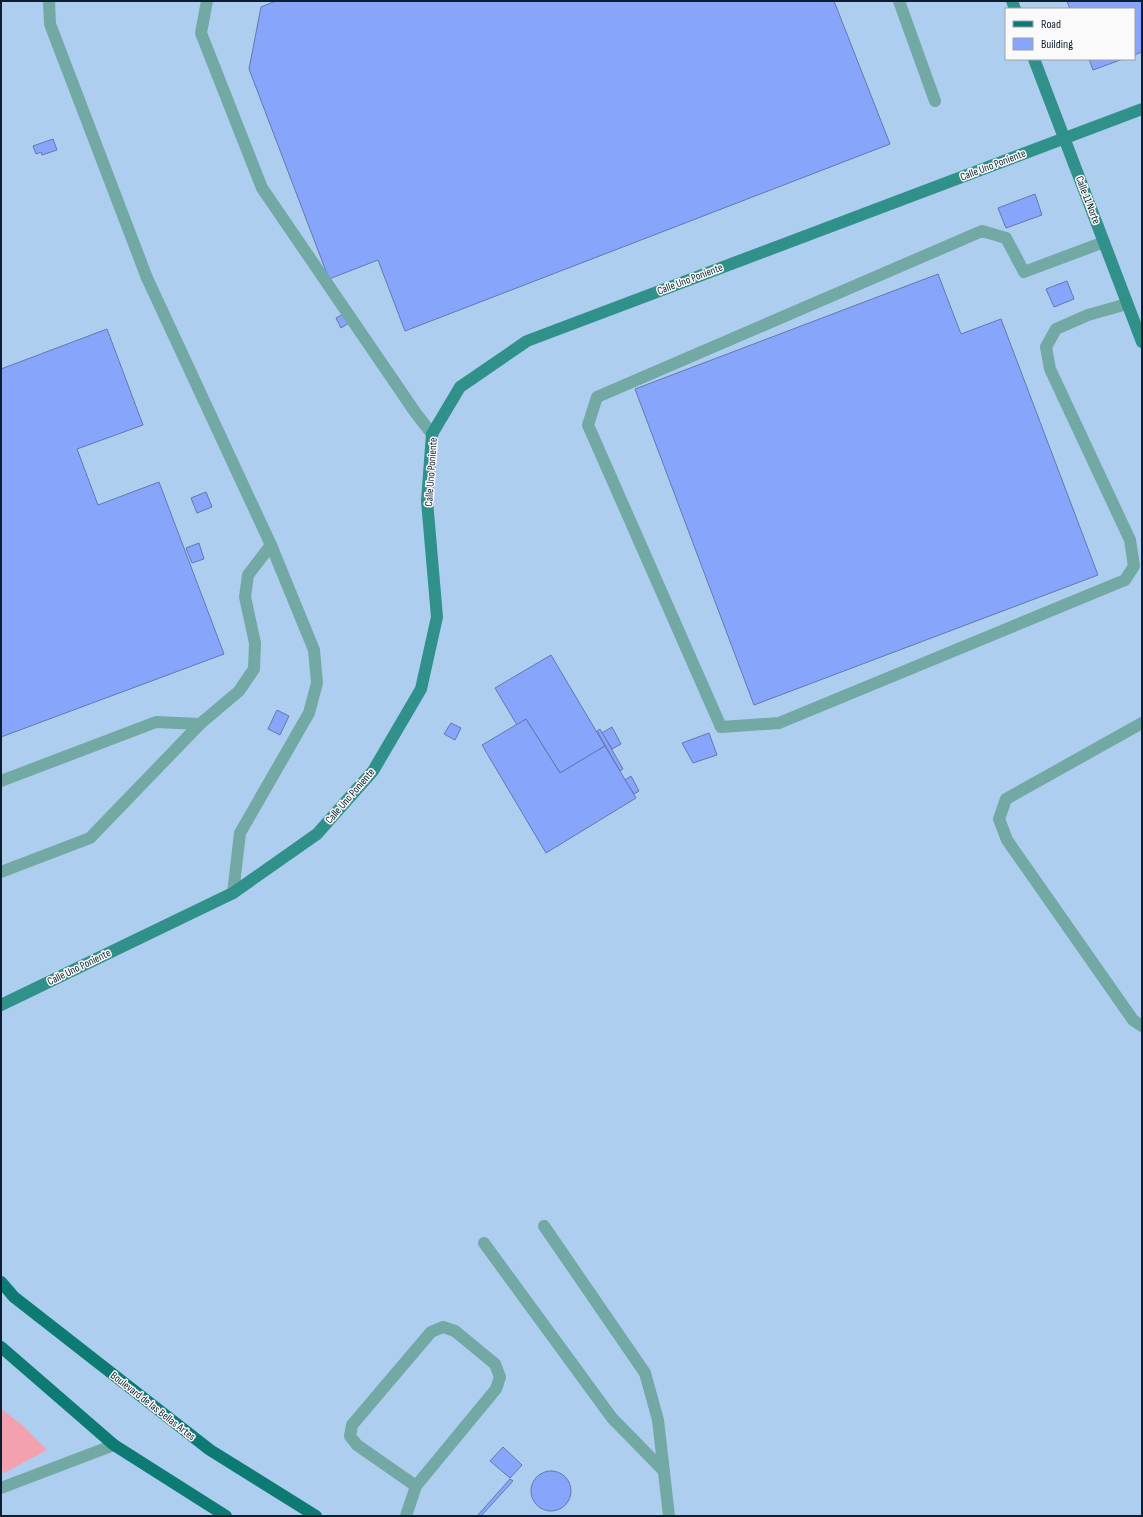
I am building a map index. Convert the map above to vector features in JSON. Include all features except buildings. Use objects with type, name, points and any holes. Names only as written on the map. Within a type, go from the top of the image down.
[{"type":"main road","name":"Calle 11 Norte","points":[[1034,60],[1142,342]]},
{"type":"main road","name":"Calle Uno Poniente","points":[[1,1005],[233,893],[317,834],[373,771],[421,689],[437,617],[427,501],[432,434],[460,387],[527,341],[1142,109]]},
{"type":"main road","name":"Boulevard de las Bellas Artes","points":[[1,1282],[14,1297],[210,1450],[316,1516]]},
{"type":"main road","points":[[1,1347],[114,1445],[226,1516]]},
{"type":"lane","points":[[49,1],[50,24],[147,278],[271,545],[314,650],[317,683],[309,713],[240,832],[233,893]]},
{"type":"lane","points":[[207,1],[201,33],[262,188],[415,412],[432,434]]},
{"type":"lane","points":[[899,1],[935,101]]},
{"type":"lane","points":[[1104,242],[1024,272],[1006,238],[982,232],[597,397],[588,425],[720,727],[779,723],[1125,580],[1134,566],[1130,540],[1050,370],[1046,348],[1056,329],[1088,315],[1128,304]]},
{"type":"lane","points":[[1,872],[90,838],[200,724],[239,691],[254,669],[255,643],[245,597],[248,575],[271,545]]},
{"type":"lane","points":[[1,781],[156,722],[200,724]]},
{"type":"lane","points":[[1142,723],[1006,799],[999,819],[1007,840],[1133,1020],[1142,1026]]},
{"type":"lane","points":[[544,1226],[645,1373],[658,1420],[669,1516]]},
{"type":"lane","points":[[484,1243],[612,1418],[664,1471]]},
{"type":"lane","points":[[406,1516],[416,1486],[496,1389],[500,1377],[495,1364],[454,1331],[443,1327],[431,1332],[352,1425],[350,1436],[357,1445],[416,1486]]},
{"type":"lane","points":[[1,1488],[114,1445]]},
{"type":"shaded area","points":[[1,1],[1142,1],[1142,1516],[1,1516]]},
{"type":"shaded area","points":[[1,1409],[22,1425],[47,1450],[4,1473],[1,1470]]}]
